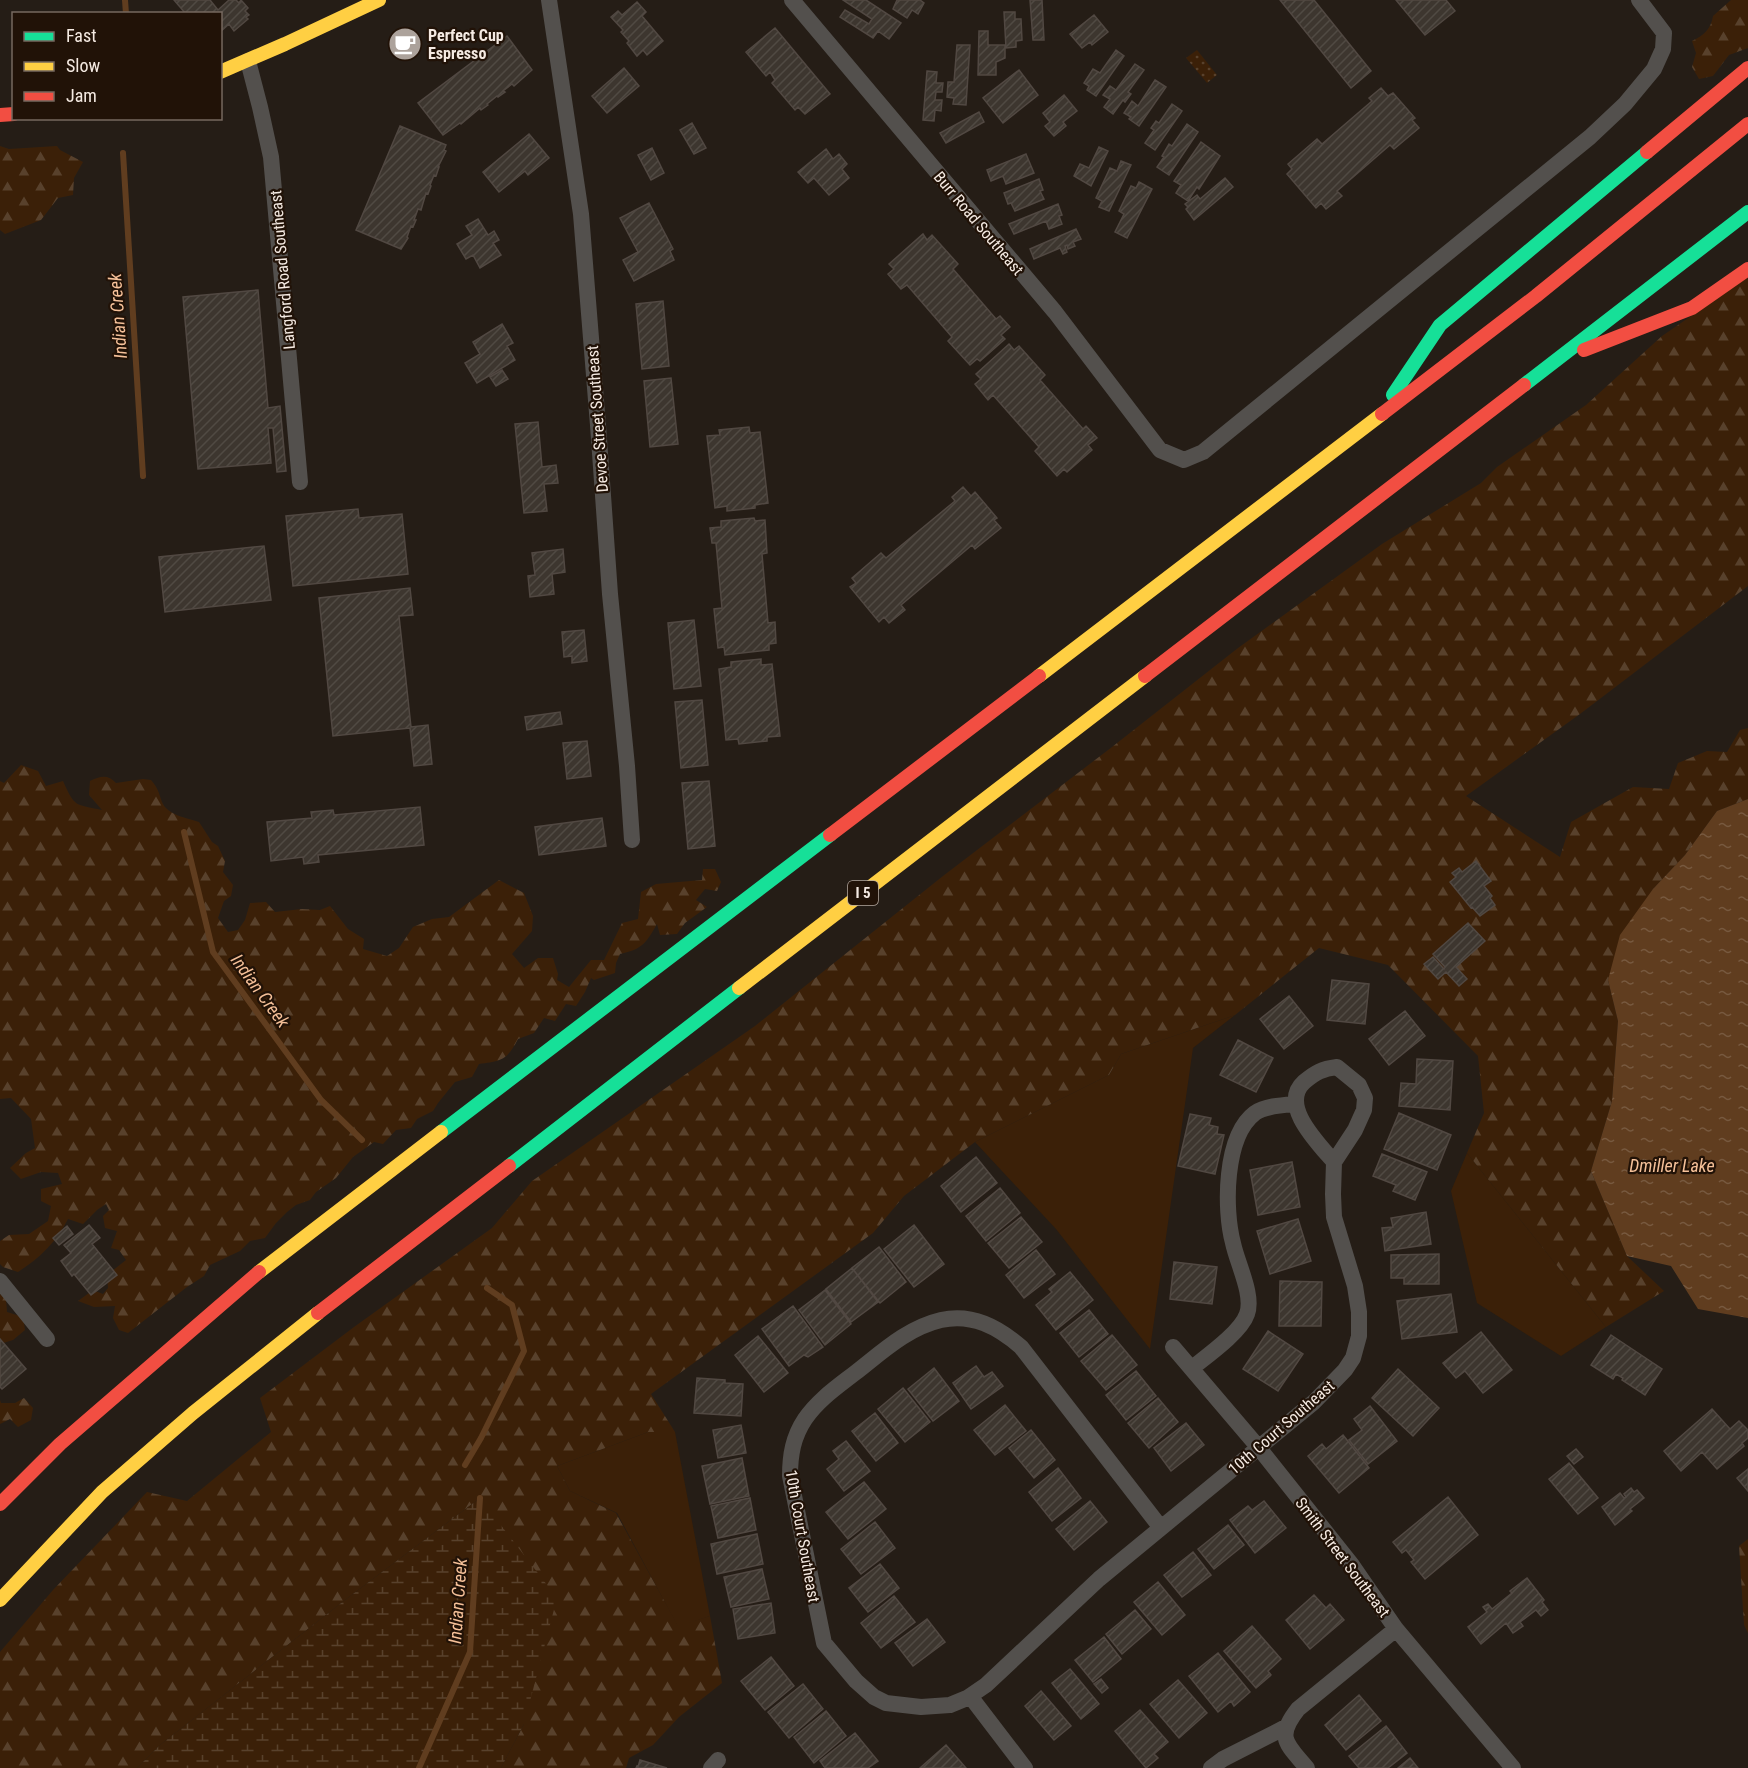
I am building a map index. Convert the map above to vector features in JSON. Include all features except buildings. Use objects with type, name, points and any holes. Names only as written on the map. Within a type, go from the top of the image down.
[{"type":"main road","points":[[222,71],[379,0]]},
{"type":"main road","points":[[1379,416],[1440,325],[1748,68]]},
{"type":"main road","points":[[0,1504],[60,1443],[268,1264],[1562,276],[1748,124]]},
{"type":"main road","name":"I 5","points":[[0,1600],[102,1492],[193,1413],[284,1339],[1748,212]]},
{"type":"main road","points":[[1550,363],[1692,308],[1748,269]]},
{"type":"street","name":"Devoe Street Southeast","points":[[549,0],[581,213],[632,840]]},
{"type":"street","name":"Burr Road Southeast","points":[[792,0],[1055,312],[1160,450],[1184,460],[1203,452],[1590,137],[1625,104],[1654,69],[1663,49],[1664,33],[1639,0]]},
{"type":"street","name":"Langford Road Southeast","points":[[248,61],[271,157],[300,482]]},
{"type":"street","points":[[1338,1067],[1359,1085],[1365,1098],[1364,1110],[1355,1130],[1334,1162],[1312,1136],[1295,1104],[1298,1088],[1311,1076],[1323,1069],[1338,1067]]},
{"type":"street","points":[[1192,1368],[1221,1345],[1247,1316],[1249,1304],[1247,1292],[1231,1239],[1228,1216],[1227,1199],[1236,1144],[1244,1124],[1256,1112],[1295,1104]]},
{"type":"street","name":"10th Court Southeast","points":[[1161,1528],[1021,1347],[1004,1333],[986,1324],[967,1319],[942,1320],[916,1328],[900,1338],[820,1400],[796,1435],[790,1454],[790,1476],[824,1643],[856,1681],[874,1697],[886,1703],[921,1707],[950,1705],[970,1696],[986,1684],[1099,1579],[1259,1448],[1314,1402],[1345,1370],[1353,1358],[1359,1336],[1359,1312],[1355,1286],[1334,1217],[1334,1162]]},
{"type":"street","points":[[0,1281],[47,1339]]},
{"type":"street","name":"Smith Street Southeast","points":[[1173,1347],[1259,1448],[1352,1565],[1396,1629],[1513,1768]]},
{"type":"street","points":[[1307,1768],[1287,1743],[1285,1735],[1286,1727],[1298,1708],[1396,1629]]},
{"type":"street","points":[[970,1696],[1025,1768]]},
{"type":"street","points":[[1211,1768],[1223,1759],[1286,1727]]},
{"type":"green space","points":[[1731,0],[1748,0],[1748,48],[1729,55],[1713,76],[1699,79],[1692,67],[1696,53],[1692,41],[1706,31],[1711,25],[1713,16]]},
{"type":"green space","points":[[1197,50],[1217,75],[1207,83],[1186,58]]},
{"type":"green space","points":[[0,146],[9,149],[57,146],[60,150],[83,162],[74,178],[73,195],[58,198],[41,220],[5,234],[0,230]]},
{"type":"green space","points":[[1748,277],[1748,586],[1580,714],[1466,796],[1560,857],[1571,822],[1633,787],[1669,789],[1678,763],[1707,751],[1727,752],[1740,730],[1748,728],[1748,799],[1717,811],[1685,855],[1653,889],[1608,980],[1618,1021],[1612,1101],[1591,1171],[1627,1256],[1664,1291],[1606,1327],[1467,1153],[1484,1113],[1478,1056],[1388,965],[1319,948],[1235,1015],[1121,1054],[1109,1075],[975,1142],[904,1196],[873,1233],[651,1394],[675,1432],[648,1432],[557,1466],[570,1491],[616,1513],[678,1626],[710,1616],[722,1683],[679,1717],[653,1745],[629,1758],[626,1768],[501,1768],[524,1724],[480,1498],[160,1745],[137,1768],[0,1768],[0,1652],[53,1590],[147,1492],[187,1501],[271,1432],[260,1398],[492,1228],[532,1181],[755,1026],[943,876],[1238,648],[1382,544],[1481,483],[1497,467],[1586,405],[1662,336]]},
{"type":"green space","points":[[21,765],[38,771],[46,786],[63,781],[70,796],[77,803],[102,810],[89,795],[90,781],[104,777],[116,783],[151,780],[168,810],[199,822],[212,842],[218,846],[225,861],[223,872],[233,885],[231,896],[224,901],[218,918],[228,932],[238,930],[245,920],[250,903],[266,902],[275,912],[320,910],[330,906],[348,929],[364,939],[363,949],[387,956],[399,948],[413,927],[432,919],[449,917],[499,880],[524,893],[533,916],[532,931],[512,954],[524,968],[538,958],[553,958],[558,974],[557,980],[569,987],[591,960],[604,960],[622,923],[638,919],[641,892],[656,884],[702,880],[703,869],[715,869],[721,882],[717,891],[705,889],[696,900],[707,907],[685,923],[677,934],[660,935],[657,924],[643,944],[634,950],[620,954],[615,973],[594,980],[591,978],[576,1006],[566,1004],[555,1021],[544,1018],[534,1033],[518,1039],[503,1058],[479,1064],[472,1077],[455,1082],[433,1111],[417,1119],[411,1128],[396,1130],[383,1144],[374,1142],[353,1157],[336,1178],[316,1192],[310,1200],[296,1205],[287,1212],[265,1238],[250,1241],[240,1251],[210,1265],[204,1276],[128,1333],[119,1330],[113,1318],[115,1306],[94,1307],[78,1301],[93,1290],[103,1294],[108,1288],[107,1275],[126,1260],[119,1250],[111,1248],[117,1231],[105,1228],[103,1216],[109,1210],[106,1204],[83,1224],[68,1219],[59,1235],[47,1248],[18,1272],[0,1264],[0,1241],[9,1235],[29,1234],[48,1221],[51,1206],[41,1201],[41,1189],[62,1184],[58,1173],[41,1172],[21,1179],[10,1168],[35,1148],[31,1119],[11,1098],[0,1099],[0,781],[4,783]]},
{"type":"green space","points":[[1235,1015],[1193,1048],[1150,1349],[1056,1229],[975,1142],[1109,1075],[1121,1054]]},
{"type":"green space","points":[[1467,1153],[1606,1327],[1561,1356],[1477,1303],[1451,1191]]},
{"type":"green space","points":[[0,1294],[6,1299],[7,1312],[23,1317],[25,1330],[13,1340],[0,1344]]},
{"type":"green space","points":[[24,1398],[33,1408],[31,1420],[18,1427],[10,1419],[0,1424],[0,1400],[1,1403],[15,1403]]},
{"type":"green space","points":[[648,1432],[675,1432],[710,1616],[678,1627],[617,1513],[570,1491],[557,1466]]},
{"type":"green space","points":[[480,1498],[557,1598],[524,1724],[501,1768],[137,1768],[160,1745]]},
{"type":"green space","points":[[1748,1539],[1748,1633],[1744,1625],[1739,1546]]},
{"type":"water","name":"Dmiller Lake","points":[[1748,799],[1748,1318],[1698,1309],[1671,1266],[1627,1256],[1591,1171],[1612,1101],[1618,1021],[1608,980],[1620,935],[1653,889],[1685,855],[1717,811]]},
{"type":"waterway","name":"Indian Creek","points":[[125,0],[126,12]]},
{"type":"waterway","name":"Indian Creek","points":[[123,153],[143,476]]},
{"type":"waterway","name":"Indian Creek","points":[[184,832],[213,952],[321,1100],[362,1140]]},
{"type":"waterway","name":"Indian Creek","points":[[465,1465],[524,1351],[512,1305],[487,1288]]},
{"type":"waterway","name":"Indian Creek","points":[[419,1768],[470,1652],[480,1498]]},
{"type":"traffic: fast","points":[[1393,395],[1440,325],[1647,152]]},
{"type":"traffic: fast","points":[[1524,385],[1748,212]]},
{"type":"traffic: fast","points":[[441,1132],[830,835]]},
{"type":"traffic: fast","points":[[509,1166],[739,988]]},
{"type":"traffic: slow","points":[[222,71],[379,0]]},
{"type":"traffic: slow","points":[[1039,676],[1382,414]]},
{"type":"traffic: slow","points":[[739,988],[1145,676]]},
{"type":"traffic: slow","points":[[259,1272],[441,1132]]},
{"type":"traffic: slow","points":[[0,1600],[102,1492],[193,1413],[318,1313]]},
{"type":"traffic: jam","points":[[1647,152],[1748,68]]},
{"type":"traffic: jam","points":[[0,115],[12,114]]},
{"type":"traffic: jam","points":[[1382,414],[1536,296],[1748,124]]},
{"type":"traffic: jam","points":[[1584,350],[1692,308],[1748,269]]},
{"type":"traffic: jam","points":[[1145,676],[1524,385]]},
{"type":"traffic: jam","points":[[830,835],[1039,676]]},
{"type":"traffic: jam","points":[[318,1313],[509,1166]]},
{"type":"traffic: jam","points":[[0,1504],[60,1444],[259,1272]]},
{"type":"place","name":"Perfect Cup Espresso","points":[[405,44]]}]
